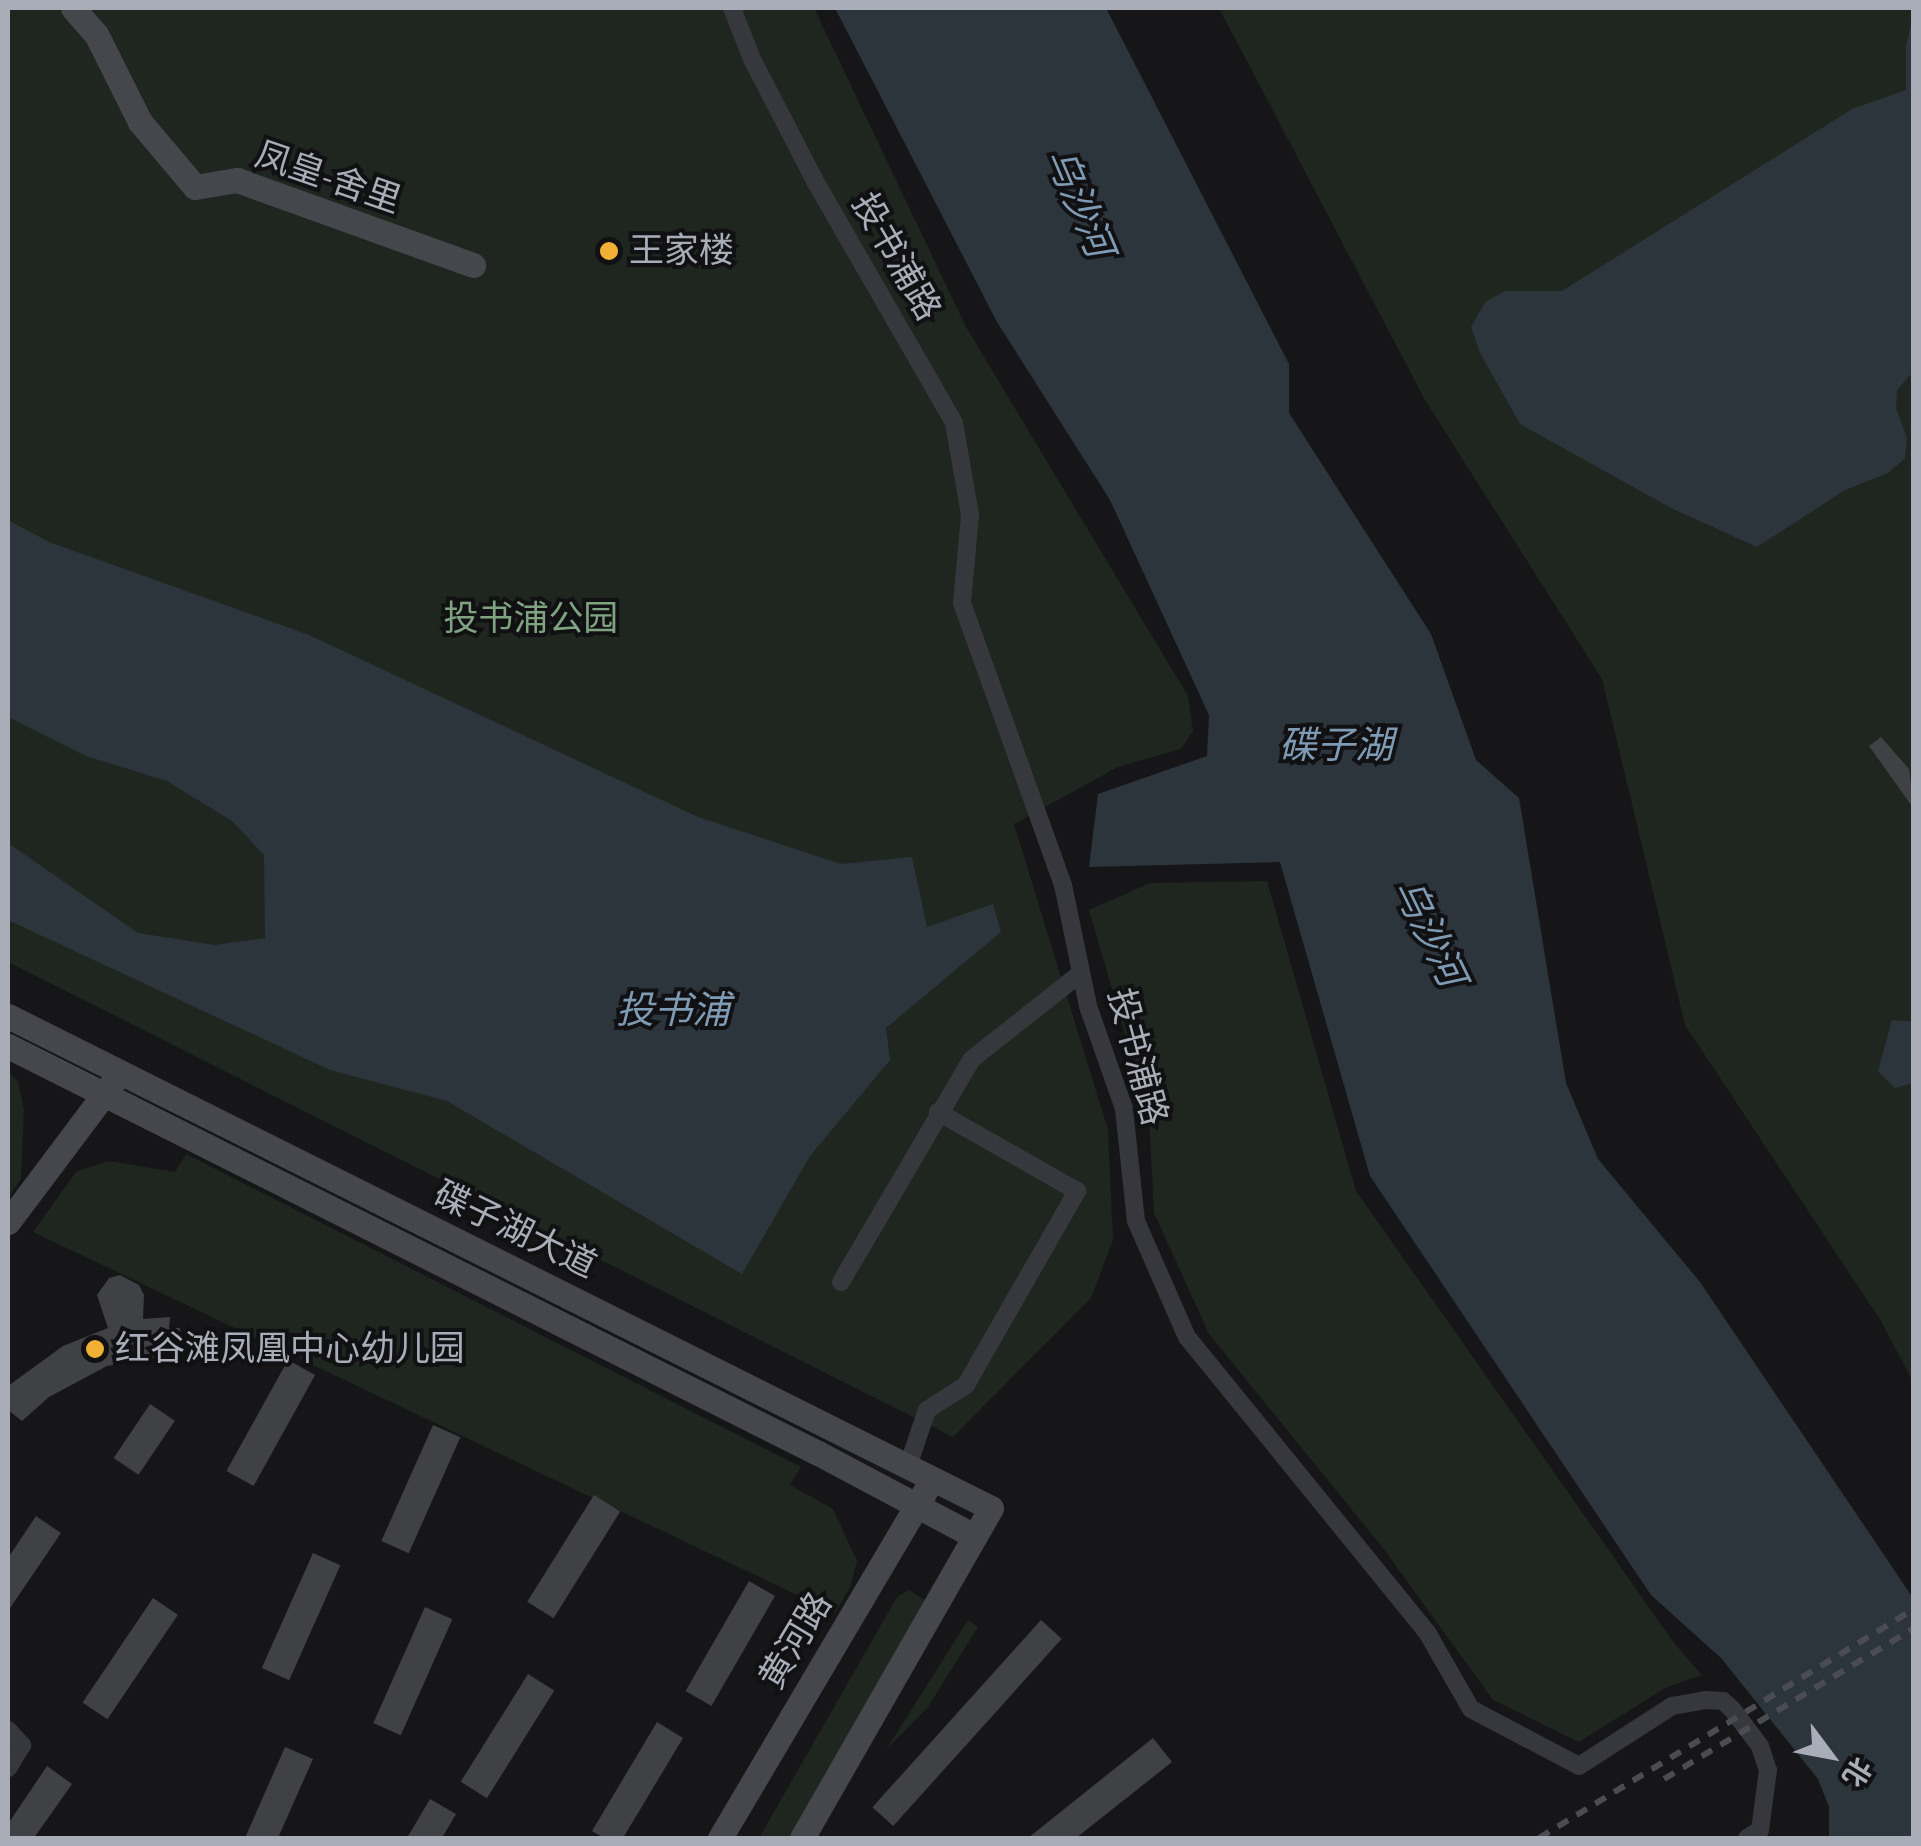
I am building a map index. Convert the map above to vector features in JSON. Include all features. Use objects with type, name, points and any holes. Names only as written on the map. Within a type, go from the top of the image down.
[{"type":"main road","name":"凤皇-舍里","points":[[72,8],[96,34],[140,122],[195,186],[237,180],[473,265]]},
{"type":"main road","name":"碟子湖大道","points":[[8,1016],[112,1083],[974,1536],[990,1508],[112,1083],[8,1046]]},
{"type":"main road","points":[[8,1222],[112,1083]]},
{"type":"main road","name":"黄河路","points":[[720,1838],[933,1478]]},
{"type":"main road","points":[[802,1838],[974,1536]]},
{"type":"street","name":"投书浦路","points":[[732,8],[752,59],[815,182],[954,423],[970,515],[962,603],[1063,885],[1081,974],[1124,1108],[1136,1221],[1186,1337],[1428,1634],[1471,1709],[1579,1766],[1672,1706],[1723,1701],[1760,1746],[1768,1770],[1760,1830],[1747,1838]]},
{"type":"street","points":[[841,1282],[972,1059],[1081,974]]},
{"type":"street","points":[[908,1466],[927,1410],[966,1385],[1077,1191],[938,1112]]},
{"type":"street","points":[[8,1730],[22,1745],[8,1768]]},
{"type":"green space","name":"投书浦公园","points":[[8,8],[814,8],[966,327],[1188,696],[1193,731],[1181,749],[1118,767],[1014,824],[1108,1130],[1113,1240],[1091,1298],[953,1437],[8,962]]},
{"type":"green space","points":[[1219,8],[1913,8],[1913,1382],[1881,1321],[1685,1025],[1602,679],[1425,400]]},
{"type":"green space","points":[[1267,881],[1356,1191],[1674,1643],[1702,1675],[1667,1687],[1579,1742],[1493,1700],[1383,1548],[1209,1334],[1154,1213],[1149,1117],[1089,910],[1150,883]]},
{"type":"green space","points":[[8,1071],[18,1082],[24,1109],[21,1179],[8,1198]]},
{"type":"green space","points":[[186,1154],[801,1467],[790,1485],[833,1509],[857,1561],[850,1587],[835,1613],[33,1232],[76,1172],[108,1161],[175,1172]]},
{"type":"green space","points":[[909,1590],[925,1600],[794,1838],[759,1838],[897,1597]]},
{"type":"green space","points":[[968,1620],[978,1627],[928,1707],[886,1750]]},
{"type":"water","name":"碟子湖","points":[[835,8],[1106,8],[1289,364],[1289,413],[1431,634],[1476,760],[1519,798],[1566,1083],[1598,1159],[1700,1282],[1913,1598],[1913,1838],[1829,1838],[1829,1807],[1818,1779],[1721,1658],[1651,1595],[1370,1176],[1280,862],[1089,867],[1098,794],[1207,756],[1209,715],[1110,500],[997,322]]},
{"type":"water","points":[[1913,17],[1914,371],[1897,390],[1896,408],[1907,438],[1905,458],[1888,473],[1845,490],[1757,547],[1671,508],[1520,424],[1480,353],[1471,327],[1485,302],[1505,291],[1562,291],[1852,109],[1906,90],[1906,45]]},
{"type":"water","name":"投书浦","points":[[8,520],[49,542],[309,635],[698,817],[841,864],[912,857],[927,927],[993,904],[1001,932],[886,1028],[890,1060],[810,1156],[742,1274],[447,1101],[330,1070],[8,920],[8,843],[138,933],[214,945],[265,938],[264,855],[232,821],[167,781],[86,756],[8,717]]},
{"type":"water","points":[[1892,1020],[1914,1022],[1913,1083],[1895,1088],[1878,1071]]},
{"type":"building","points":[[1881,737],[1909,769],[1914,809],[1869,746]]},
{"type":"building","points":[[120,1275],[139,1285],[144,1295],[143,1319],[170,1317],[169,1328],[180,1328],[181,1352],[107,1366],[49,1397],[22,1421],[8,1410],[8,1386],[63,1346],[108,1328],[97,1295],[109,1278]]},
{"type":"building","points":[[288,1360],[315,1375],[254,1486],[226,1471]]},
{"type":"building","points":[[150,1404],[175,1421],[139,1475],[114,1458]]},
{"type":"building","points":[[433,1425],[460,1437],[409,1553],[381,1541]]},
{"type":"building","points":[[594,1495],[620,1511],[554,1618],[527,1602]]},
{"type":"building","points":[[36,1516],[61,1533],[8,1611],[8,1558]]},
{"type":"building","points":[[313,1553],[340,1565],[289,1680],[262,1668]]},
{"type":"building","points":[[749,1581],[775,1596],[711,1706],[686,1691]]},
{"type":"building","points":[[153,1598],[178,1615],[107,1719],[83,1702]]},
{"type":"building","points":[[425,1607],[452,1619],[401,1735],[373,1723]]},
{"type":"building","points":[[1041,1620],[1062,1639],[893,1826],[872,1807]]},
{"type":"building","points":[[528,1674],[554,1690],[487,1798],[461,1782]]},
{"type":"building","points":[[657,1722],[683,1738],[623,1838],[604,1838],[592,1831]]},
{"type":"building","points":[[1153,1738],[1172,1762],[1076,1838],[1028,1838]]},
{"type":"building","points":[[285,1747],[313,1759],[278,1838],[245,1838]]},
{"type":"building","points":[[47,1766],[72,1784],[34,1838],[8,1838],[8,1824]]},
{"type":"building","points":[[430,1799],[456,1814],[442,1838],[407,1838]]},
{"type":"railway","points":[[1539,1838],[1914,1609]]},
{"type":"railway","points":[[1664,1779],[1914,1628]]},
{"type":"place","name":"王家楼","points":[[609,251]]},
{"type":"place","name":"红谷滩凤凰中心幼儿园","points":[[95,1349]]},
{"type":"water label","name":"乌沙河","points":[[1078,203]]},
{"type":"water label","name":"乌沙河","points":[[1428,933]]}]
